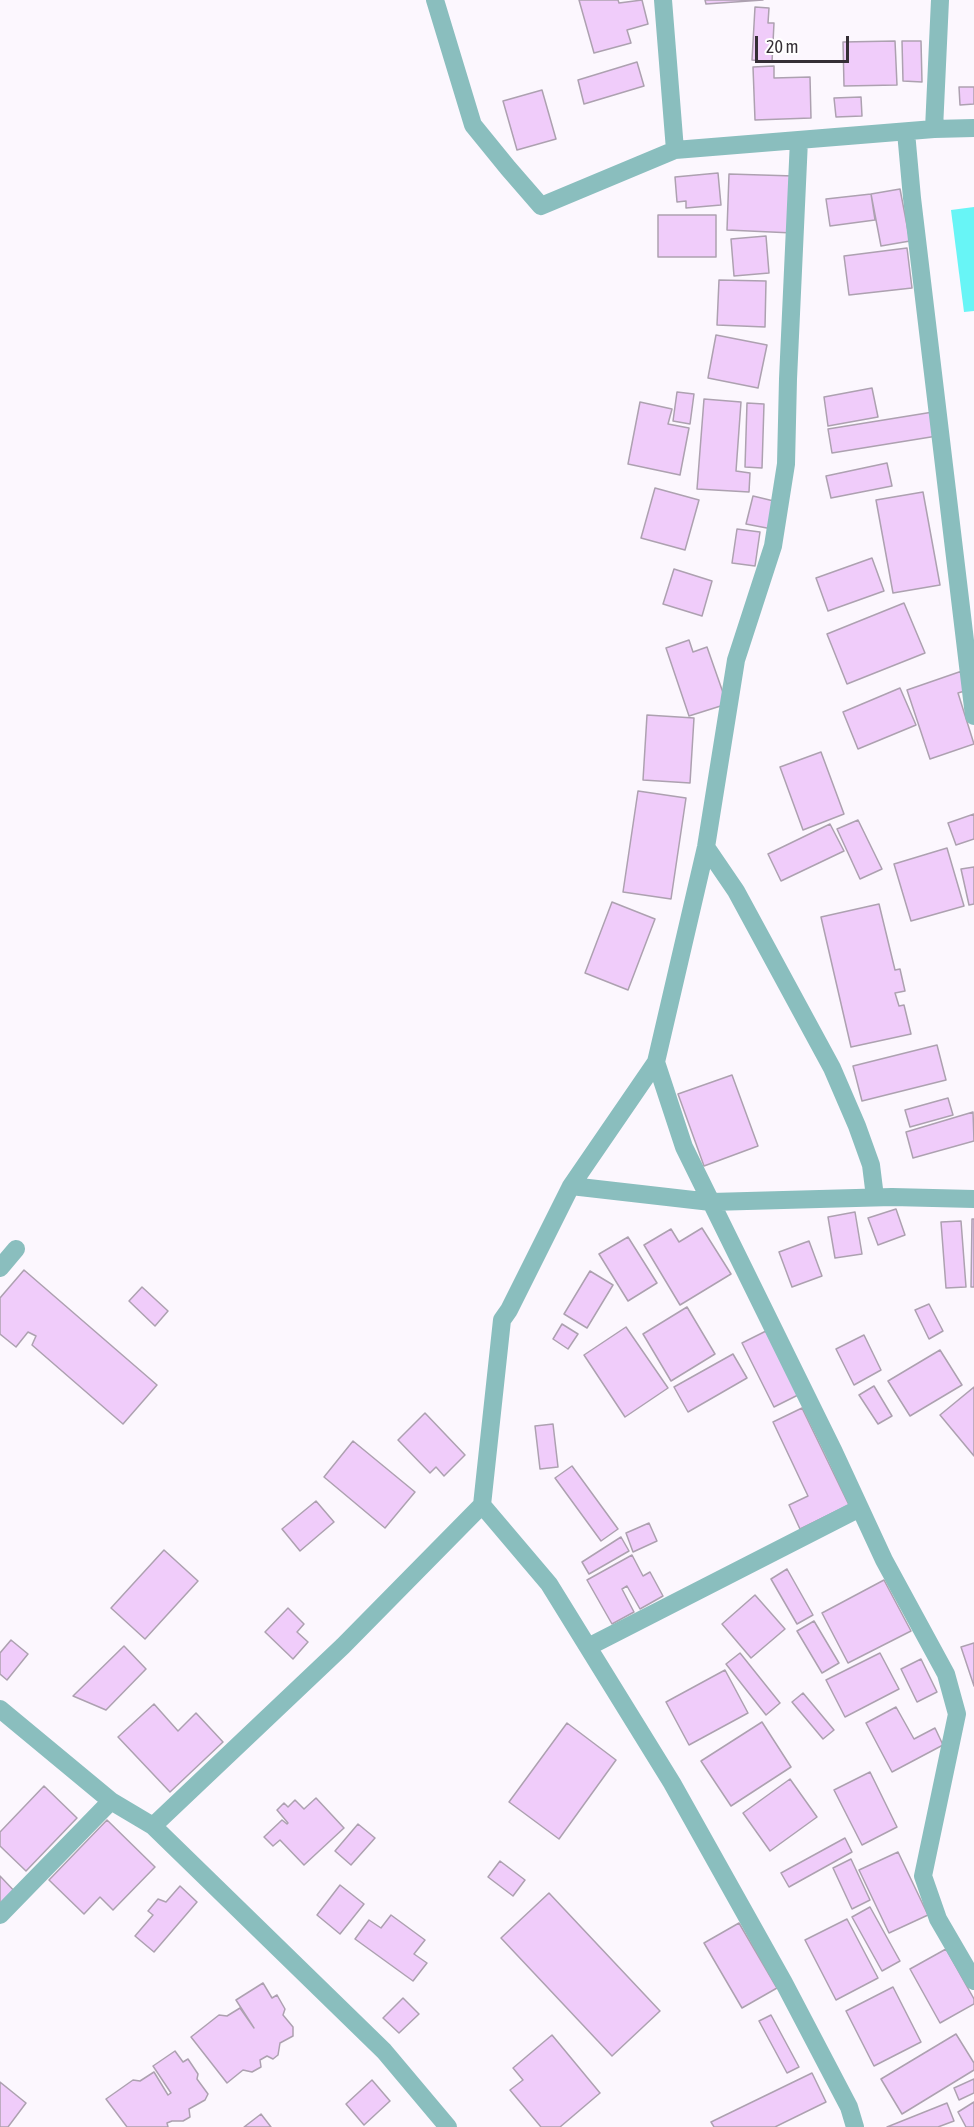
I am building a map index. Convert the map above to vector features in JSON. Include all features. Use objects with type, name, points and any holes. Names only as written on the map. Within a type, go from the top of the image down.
[{"type":"street","points":[[435,0],[473,125],[541,206],[675,150],[934,129],[974,128]]},
{"type":"street","points":[[663,0],[675,150]]},
{"type":"street","points":[[934,129],[940,0]]},
{"type":"street","points":[[906,132],[974,716]]},
{"type":"street","points":[[153,1826],[343,1646],[482,1505],[502,1320],[571,1186],[656,1062],[706,847],[736,660],[773,546],[786,464],[788,367],[799,140]]},
{"type":"street","points":[[706,847],[736,891],[832,1068],[871,1165],[875,1197]]},
{"type":"street","points":[[656,1062],[684,1147],[884,1560],[946,1674],[957,1714],[923,1876],[938,1919],[974,1981]]},
{"type":"street","points":[[571,1186],[711,1202],[875,1197],[974,1199]]},
{"type":"street","points":[[0,1268],[16,1249]]},
{"type":"street","points":[[482,1505],[549,1584],[672,1783],[778,1973],[849,2107],[855,2127]]},
{"type":"street","points":[[588,1647],[860,1508]]},
{"type":"street","points":[[0,1709],[111,1802],[153,1826],[384,2051],[448,2127]]},
{"type":"street","points":[[0,1915],[111,1802]]},
{"type":"water","points":[[974,207],[974,311],[964,312],[951,210]]},
{"type":"building","points":[[579,0],[618,0],[619,3],[642,0],[648,24],[627,30],[631,43],[594,53]]},
{"type":"building","points":[[705,0],[763,0],[706,4]]},
{"type":"building","points":[[755,7],[769,8],[768,23],[774,23],[772,62],[752,60]]},
{"type":"building","points":[[895,41],[897,85],[844,86],[843,42]]},
{"type":"building","points":[[902,41],[921,41],[922,82],[903,81]]},
{"type":"building","points":[[637,62],[644,86],[584,104],[578,80]]},
{"type":"building","points":[[774,66],[774,78],[810,77],[811,118],[755,120],[753,67]]},
{"type":"building","points":[[959,87],[974,87],[974,104],[960,105]]},
{"type":"building","points":[[542,90],[556,139],[517,150],[503,101]]},
{"type":"building","points":[[861,97],[862,116],[836,117],[834,98]]},
{"type":"building","points":[[718,173],[721,205],[686,208],[686,201],[677,202],[675,177]]},
{"type":"building","points":[[729,174],[794,176],[793,233],[727,230]]},
{"type":"building","points":[[900,189],[910,241],[881,246],[871,194]]},
{"type":"building","points":[[871,194],[875,220],[830,226],[826,199]]},
{"type":"building","points":[[658,215],[716,215],[716,257],[658,257]]},
{"type":"building","points":[[766,236],[769,273],[734,276],[731,239]]},
{"type":"building","points":[[907,248],[912,288],[849,295],[844,256]]},
{"type":"building","points":[[719,280],[766,281],[765,327],[717,325]]},
{"type":"building","points":[[716,335],[767,345],[758,388],[708,378]]},
{"type":"building","points":[[872,388],[878,417],[828,426],[824,397]]},
{"type":"building","points":[[677,392],[694,394],[690,424],[673,421]]},
{"type":"building","points":[[704,399],[741,402],[736,471],[750,473],[749,492],[697,489]]},
{"type":"building","points":[[640,402],[672,409],[668,424],[689,428],[680,475],[628,464]]},
{"type":"building","points":[[747,403],[764,404],[762,468],[745,467]]},
{"type":"building","points":[[933,412],[937,436],[832,453],[828,429]]},
{"type":"building","points":[[887,463],[892,486],[831,498],[826,476]]},
{"type":"building","points":[[655,488],[699,500],[685,550],[641,538]]},
{"type":"building","points":[[923,492],[940,585],[893,593],[876,500]]},
{"type":"building","points":[[753,496],[778,502],[772,529],[746,524]]},
{"type":"building","points":[[737,529],[760,532],[755,566],[732,563]]},
{"type":"building","points":[[872,558],[884,591],[828,611],[816,578]]},
{"type":"building","points":[[674,569],[712,581],[702,616],[663,604]]},
{"type":"building","points":[[904,603],[925,653],[847,684],[827,634]]},
{"type":"building","points":[[689,640],[693,652],[707,647],[727,704],[689,716],[666,648]]},
{"type":"building","points":[[962,671],[968,690],[958,693],[974,744],[930,759],[907,690]]},
{"type":"building","points":[[900,688],[916,725],[858,749],[843,712]]},
{"type":"building","points":[[647,715],[694,718],[690,783],[643,780]]},
{"type":"building","points":[[821,752],[844,814],[803,830],[780,767]]},
{"type":"building","points":[[638,791],[686,798],[671,899],[623,892]]},
{"type":"building","points":[[974,814],[974,839],[956,845],[948,823]]},
{"type":"building","points":[[858,820],[882,869],[860,879],[837,829]]},
{"type":"building","points":[[830,824],[844,851],[781,881],[768,854]]},
{"type":"building","points":[[947,848],[964,906],[911,921],[894,864]]},
{"type":"building","points":[[974,867],[974,904],[969,905],[961,869]]},
{"type":"building","points":[[612,902],[655,919],[628,990],[585,973]]},
{"type":"building","points":[[879,904],[895,970],[900,969],[905,991],[895,993],[899,1006],[904,1005],[911,1034],[851,1047],[821,917]]},
{"type":"building","points":[[937,1045],[946,1080],[862,1101],[853,1066]]},
{"type":"building","points":[[732,1075],[758,1146],[704,1166],[678,1094]]},
{"type":"building","points":[[948,1098],[953,1115],[910,1127],[905,1110]]},
{"type":"building","points":[[973,1112],[974,1141],[913,1158],[906,1132]]},
{"type":"building","points":[[896,1209],[905,1235],[878,1245],[868,1218]]},
{"type":"building","points":[[855,1212],[862,1254],[835,1258],[828,1217]]},
{"type":"building","points":[[972,1219],[974,1219],[974,1287],[971,1287]]},
{"type":"building","points":[[961,1221],[966,1287],[946,1288],[941,1222]]},
{"type":"building","points":[[702,1228],[731,1274],[680,1305],[644,1245],[671,1229],[679,1242]]},
{"type":"building","points":[[628,1237],[657,1283],[628,1301],[599,1254]]},
{"type":"building","points":[[809,1241],[822,1276],[792,1287],[779,1252]]},
{"type":"building","points":[[24,1270],[157,1385],[123,1424],[32,1345],[36,1336],[28,1332],[16,1347],[0,1334],[0,1298]]},
{"type":"building","points":[[590,1271],[613,1285],[587,1328],[564,1314]]},
{"type":"building","points":[[142,1287],[168,1311],[155,1326],[129,1301]]},
{"type":"building","points":[[929,1304],[943,1331],[929,1339],[915,1310]]},
{"type":"building","points":[[687,1307],[715,1354],[671,1381],[643,1334]]},
{"type":"building","points":[[562,1324],[578,1334],[568,1349],[553,1339]]},
{"type":"building","points":[[626,1327],[668,1388],[625,1417],[584,1355]]},
{"type":"building","points":[[766,1331],[798,1395],[774,1407],[742,1343]]},
{"type":"building","points":[[864,1335],[881,1370],[854,1385],[836,1349]]},
{"type":"building","points":[[940,1350],[962,1385],[910,1416],[888,1381]]},
{"type":"building","points":[[733,1354],[747,1378],[688,1412],[674,1387]]},
{"type":"building","points":[[874,1386],[892,1416],[878,1424],[859,1395]]},
{"type":"building","points":[[974,1387],[974,1456],[940,1415]]},
{"type":"building","points":[[802,1408],[849,1505],[800,1529],[789,1505],[808,1496],[773,1422]]},
{"type":"building","points":[[425,1413],[465,1455],[444,1476],[436,1467],[430,1473],[398,1440]]},
{"type":"building","points":[[553,1424],[558,1467],[540,1469],[535,1426]]},
{"type":"building","points":[[353,1441],[415,1492],[385,1528],[324,1477]]},
{"type":"building","points":[[572,1466],[618,1529],[601,1541],[555,1478]]},
{"type":"building","points":[[316,1501],[334,1522],[300,1551],[282,1529]]},
{"type":"building","points":[[649,1523],[657,1541],[633,1552],[626,1533]]},
{"type":"building","points":[[621,1537],[629,1551],[589,1574],[582,1562]]},
{"type":"building","points":[[164,1550],[198,1581],[145,1639],[111,1608]]},
{"type":"building","points":[[632,1555],[643,1576],[650,1572],[663,1596],[640,1609],[627,1586],[622,1589],[634,1612],[612,1624],[587,1580]]},
{"type":"building","points":[[787,1569],[813,1615],[797,1624],[771,1579]]},
{"type":"building","points":[[884,1580],[911,1631],[848,1663],[822,1613]]},
{"type":"building","points":[[755,1595],[785,1629],[751,1658],[722,1624]]},
{"type":"building","points":[[288,1608],[304,1624],[297,1632],[308,1642],[293,1659],[265,1632]]},
{"type":"building","points":[[814,1621],[839,1663],[822,1673],[797,1631]]},
{"type":"building","points":[[11,1640],[28,1654],[7,1680],[0,1674],[0,1653]]},
{"type":"building","points":[[974,1643],[974,1686],[961,1647]]},
{"type":"building","points":[[124,1646],[146,1669],[106,1710],[73,1696]]},
{"type":"building","points":[[740,1653],[780,1703],[766,1715],[726,1664]]},
{"type":"building","points":[[880,1653],[899,1689],[845,1717],[826,1680]]},
{"type":"building","points":[[921,1659],[937,1692],[917,1702],[901,1669]]},
{"type":"building","points":[[725,1670],[748,1713],[689,1745],[666,1702]]},
{"type":"building","points":[[803,1693],[834,1730],[823,1739],[792,1702]]},
{"type":"building","points":[[154,1704],[178,1731],[196,1713],[223,1742],[170,1792],[118,1737]]},
{"type":"building","points":[[896,1707],[914,1739],[935,1728],[943,1745],[892,1772],[866,1723]]},
{"type":"building","points":[[762,1722],[791,1767],[731,1806],[701,1761]]},
{"type":"building","points":[[567,1723],[616,1760],[559,1839],[509,1802]]},
{"type":"building","points":[[870,1772],[897,1827],[862,1845],[834,1790]]},
{"type":"building","points":[[790,1779],[817,1817],[770,1851],[743,1813]]},
{"type":"building","points":[[44,1786],[77,1818],[26,1871],[0,1846],[0,1832]]},
{"type":"building","points":[[316,1798],[344,1828],[304,1865],[280,1840],[273,1846],[264,1837],[282,1820],[288,1823],[277,1810],[284,1803],[288,1807],[295,1800],[304,1809]]},
{"type":"building","points":[[107,1820],[155,1867],[113,1910],[100,1897],[84,1914],[49,1880]]},
{"type":"building","points":[[358,1824],[375,1838],[351,1865],[335,1851]]},
{"type":"building","points":[[845,1838],[852,1852],[789,1887],[781,1873]]},
{"type":"building","points":[[898,1852],[928,1915],[889,1933],[859,1870]]},
{"type":"building","points":[[851,1859],[870,1900],[852,1909],[833,1868]]},
{"type":"building","points":[[500,1861],[525,1880],[513,1896],[488,1877]]},
{"type":"building","points":[[0,1876],[18,1895],[0,1913]]},
{"type":"building","points":[[340,1885],[364,1904],[340,1934],[317,1915]]},
{"type":"building","points":[[180,1886],[197,1902],[154,1952],[135,1936],[153,1915],[148,1911],[158,1899],[166,1902]]},
{"type":"building","points":[[549,1893],[660,2011],[612,2056],[501,1938]]},
{"type":"building","points":[[870,1907],[900,1961],[882,1971],[852,1917]]},
{"type":"building","points":[[391,1915],[425,1940],[414,1954],[427,1963],[413,1981],[355,1939],[369,1920],[381,1928]]},
{"type":"building","points":[[847,1919],[878,1978],[836,2000],[805,1940]]},
{"type":"building","points":[[739,1923],[777,1988],[742,2008],[704,1943]]},
{"type":"building","points":[[946,1949],[974,1999],[974,2004],[940,2023],[910,1969]]},
{"type":"building","points":[[263,1983],[272,1998],[277,1995],[285,2009],[283,2015],[293,2027],[293,2036],[280,2043],[278,2055],[273,2059],[267,2056],[260,2060],[261,2067],[252,2072],[243,2070],[227,2083],[191,2037],[219,2015],[227,2016],[240,2008],[254,2028],[236,2000]]},
{"type":"building","points":[[893,1987],[921,2042],[874,2066],[846,2011]]},
{"type":"building","points":[[403,1998],[419,2014],[399,2033],[383,2018]]},
{"type":"building","points":[[771,2015],[799,2067],[787,2073],[759,2021]]},
{"type":"building","points":[[956,2034],[974,2063],[974,2070],[902,2114],[881,2079]]},
{"type":"building","points":[[552,2035],[600,2093],[560,2127],[541,2127],[510,2090],[523,2080],[513,2068]]},
{"type":"building","points":[[175,2051],[183,2062],[188,2059],[198,2074],[197,2079],[208,2094],[205,2100],[189,2109],[190,2117],[183,2121],[167,2123],[168,2127],[127,2127],[106,2099],[133,2080],[140,2081],[154,2072],[168,2095],[171,2093],[153,2066]]},
{"type":"building","points":[[812,2073],[826,2102],[775,2127],[714,2127],[711,2122]]},
{"type":"building","points":[[974,2079],[974,2093],[959,2100],[954,2088]]},
{"type":"building","points":[[372,2080],[390,2101],[364,2125],[346,2104]]},
{"type":"building","points":[[0,2082],[26,2103],[8,2127],[0,2127]]},
{"type":"building","points":[[974,2102],[974,2127],[966,2127],[958,2112]]},
{"type":"building","points":[[947,2103],[954,2121],[938,2127],[887,2127]]},
{"type":"building","points":[[261,2114],[271,2127],[244,2127]]}]
